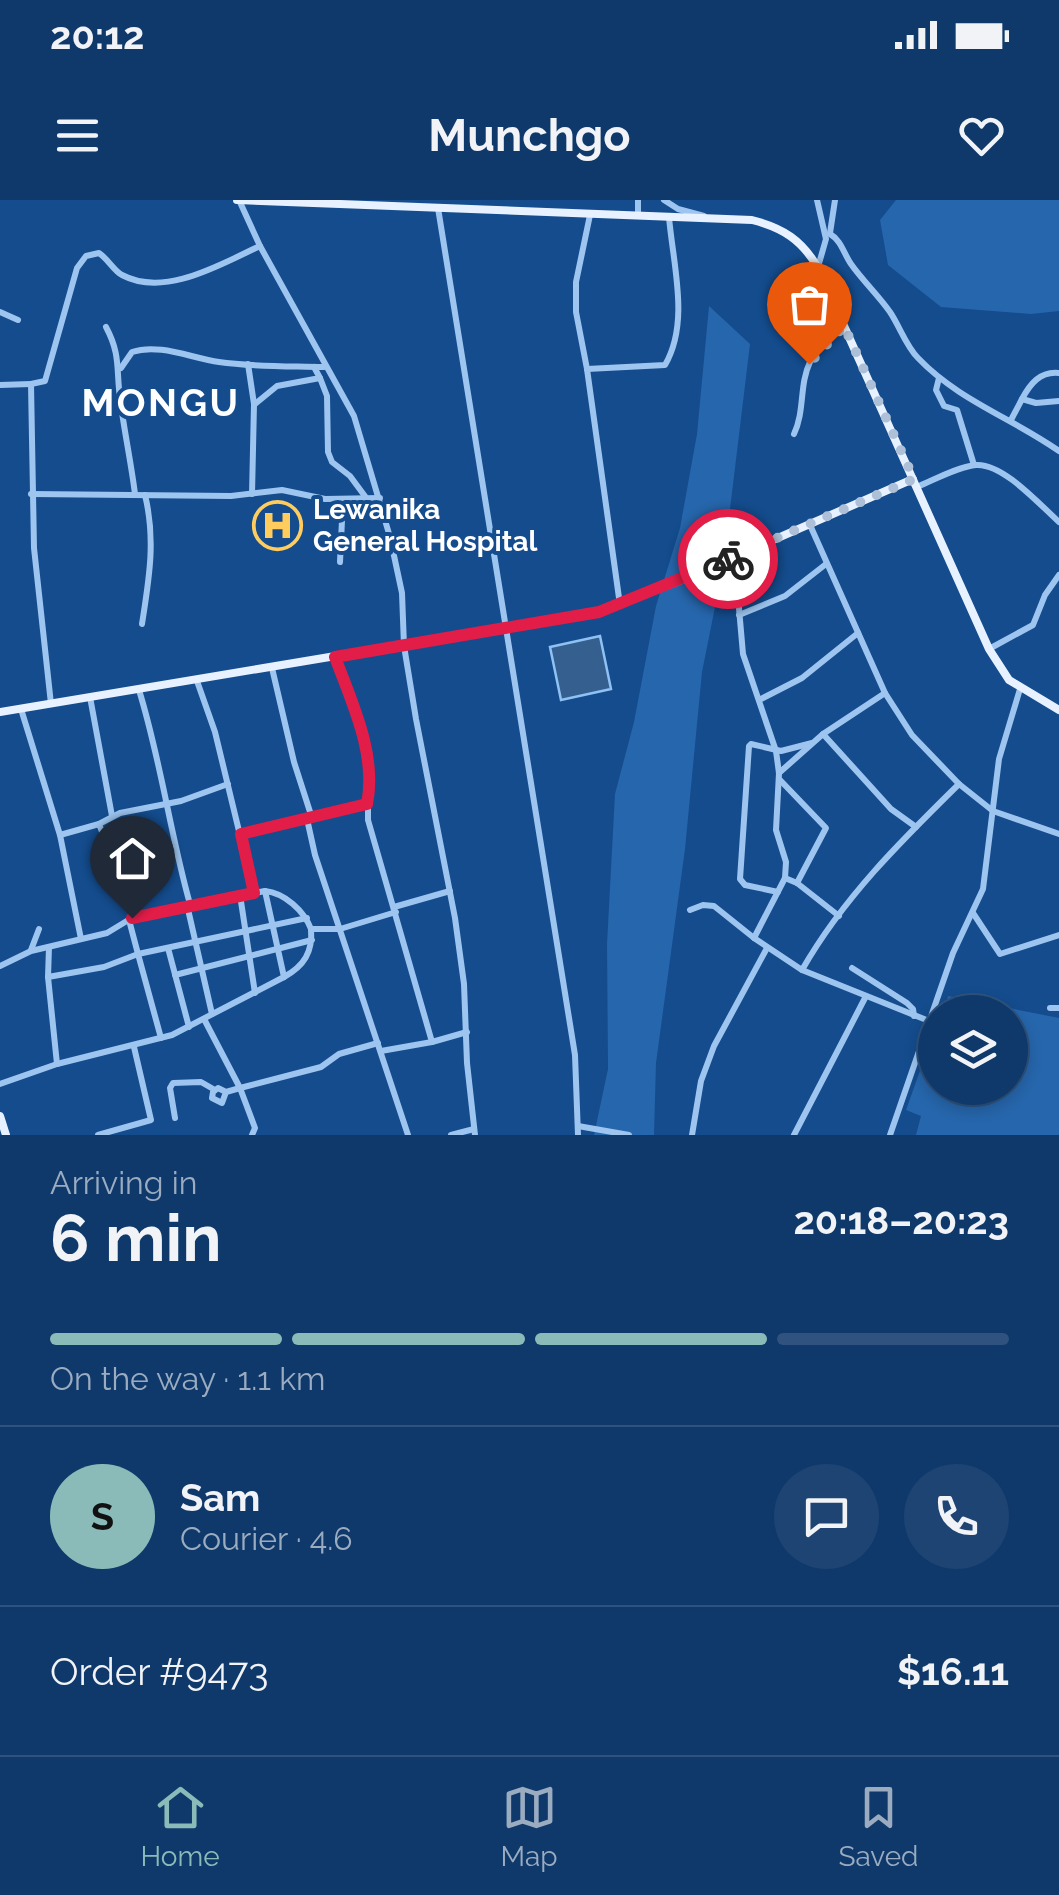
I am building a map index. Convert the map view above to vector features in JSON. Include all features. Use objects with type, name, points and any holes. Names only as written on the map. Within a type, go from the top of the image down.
[{"type":"main road","points":[[238,200],[752,220],[774,226],[796,239],[818,268],[989,649],[1001,670],[1020,689],[1059,710]]},
{"type":"main road","points":[[0,712],[562,620],[620,604],[915,483]]},
{"type":"main road","points":[[0,1116],[6,1135]]},
{"type":"street","points":[[238,200],[354,416],[399,577],[404,646],[464,984],[466,1064],[475,1132],[451,1135]]},
{"type":"street","points":[[638,200],[638,216]]},
{"type":"street","points":[[664,200],[686,212],[716,218]]},
{"type":"street","points":[[818,200],[828,237]]},
{"type":"street","points":[[818,268],[835,200]]},
{"type":"street","points":[[438,208],[575,1055],[578,1135]]},
{"type":"street","points":[[590,215],[575,294],[620,604]]},
{"type":"street","points":[[587,369],[665,365],[671,355],[678,307],[670,218]]},
{"type":"street","points":[[828,237],[836,237],[852,265],[889,311],[914,354],[939,378],[969,401],[1011,420],[1059,451]]},
{"type":"street","points":[[0,385],[44,381],[72,281],[86,256],[100,254],[120,275],[160,283],[210,268],[260,246]]},
{"type":"street","points":[[0,312],[18,320]]},
{"type":"street","points":[[794,434],[809,364],[844,326]]},
{"type":"street","points":[[106,327],[118,351],[119,392],[135,494]]},
{"type":"street","points":[[120,368],[132,352],[141,349],[248,364],[325,367]]},
{"type":"street","points":[[248,364],[254,404],[252,494]]},
{"type":"street","points":[[314,367],[327,396],[326,438],[330,458],[367,499]]},
{"type":"street","points":[[1011,420],[1027,389],[1046,372],[1059,373]]},
{"type":"street","points":[[254,404],[277,386],[320,378]]},
{"type":"street","points":[[939,378],[937,393],[944,406],[957,410],[974,465]]},
{"type":"street","points":[[31,384],[31,494],[51,704]]},
{"type":"street","points":[[1022,400],[1036,404],[1059,401]]},
{"type":"street","points":[[915,483],[974,465],[999,472],[1059,522]]},
{"type":"street","points":[[31,494],[252,494],[282,490],[344,500],[380,498]]},
{"type":"street","points":[[142,624],[151,577],[153,537],[145,495]]},
{"type":"street","points":[[340,562],[344,500]]},
{"type":"street","points":[[810,525],[885,693],[912,736],[959,784],[993,811],[1059,834]]},
{"type":"street","points":[[726,560],[737,589],[743,654],[776,750],[776,830],[786,862],[785,878],[754,938]]},
{"type":"street","points":[[739,615],[785,596],[826,564]]},
{"type":"street","points":[[989,649],[1034,625],[1045,595],[1059,575]]},
{"type":"street","points":[[761,700],[802,678],[858,633]]},
{"type":"street","points":[[335,657],[368,756],[368,820],[432,1042]]},
{"type":"street","points":[[272,668],[310,818],[315,856],[408,1135]]},
{"type":"street","points":[[197,681],[228,784],[254,893]]},
{"type":"street","points":[[938,995],[973,913],[988,862],[999,759],[1020,689]]},
{"type":"street","points":[[139,690],[163,771],[170,832],[212,1014]]},
{"type":"street","points":[[779,776],[823,734],[885,693]]},
{"type":"street","points":[[90,697],[112,816]]},
{"type":"street","points":[[21,709],[60,836],[81,939]]},
{"type":"street","points":[[823,734],[890,809],[916,827]]},
{"type":"street","points":[[778,892],[744,885],[739,872],[750,744],[776,750],[812,743]]},
{"type":"street","points":[[779,776],[826,828],[797,883]]},
{"type":"street","points":[[60,836],[100,824],[112,816],[167,804],[228,784]]},
{"type":"street","points":[[802,970],[866,878],[959,784]]},
{"type":"street","points":[[241,834],[367,804]]},
{"type":"street","points":[[100,824],[132,918],[161,1038]]},
{"type":"street","points":[[786,862],[803,868]]},
{"type":"street","points":[[785,878],[839,916]]},
{"type":"street","points":[[265,891],[284,977]]},
{"type":"street","points":[[0,966],[31,952],[107,933],[132,918],[265,891],[279,894],[307,918],[311,929],[312,940],[305,961],[284,977],[190,1028],[134,1047],[57,1064],[0,1084]]},
{"type":"street","points":[[311,929],[340,929],[450,891]]},
{"type":"street","points":[[240,895],[255,993]]},
{"type":"street","points":[[690,910],[714,906],[802,970],[918,1017]]},
{"type":"street","points":[[973,913],[1000,954],[1059,935]]},
{"type":"street","points":[[48,977],[307,918]]},
{"type":"street","points":[[31,952],[39,929]]},
{"type":"street","points":[[175,974],[312,940]]},
{"type":"street","points":[[49,947],[48,977],[57,1064]]},
{"type":"street","points":[[168,948],[190,1028]]},
{"type":"street","points":[[692,1135],[701,1081],[714,1046],[767,948]]},
{"type":"street","points":[[852,968],[907,1002],[914,1016]]},
{"type":"street","points":[[794,1135],[865,998]]},
{"type":"street","points":[[204,1019],[240,1088],[256,1128],[252,1135]]},
{"type":"street","points":[[226,1092],[321,1067],[339,1054],[432,1042],[467,1032]]},
{"type":"street","points":[[98,1135],[151,1120],[134,1047]]},
{"type":"street","points":[[890,1135],[918,1053]]},
{"type":"street","points":[[176,1118],[170,1088],[173,1082],[201,1082],[226,1092]]},
{"type":"street","points":[[215,1090],[212,1098],[219,1103],[226,1098],[226,1092]]},
{"type":"street","points":[[578,1126],[629,1135]]},
{"type":"shaded area","points":[[896,200],[1059,200],[1059,311],[1031,314],[941,307],[888,265],[880,220]]},
{"type":"shaded area","points":[[709,306],[750,344],[723,567],[702,672],[685,849],[656,1063],[654,1135],[594,1135],[608,1069],[607,944],[615,794],[634,722],[656,606],[680,528],[697,434]]},
{"type":"shaded area","points":[[600,636],[611,689],[561,700],[550,647]]},
{"type":"shaded area","points":[[1028,1012],[1059,1018],[1059,1135],[916,1135],[921,1116],[906,1110],[918,1076],[918,1105],[1028,1105]]},
{"type":"way so far","points":[[728,559],[914,479],[844,326],[809,364]]},
{"type":"place","name":"Lewanika General Hospital","points":[[278,525]]},
{"type":"district","name":"MONGU","points":[[161,402]]},
{"type":"route","points":[[132,918],[254,893],[241,834],[367,804],[368,756],[335,657],[599,612],[728,559]]}]
